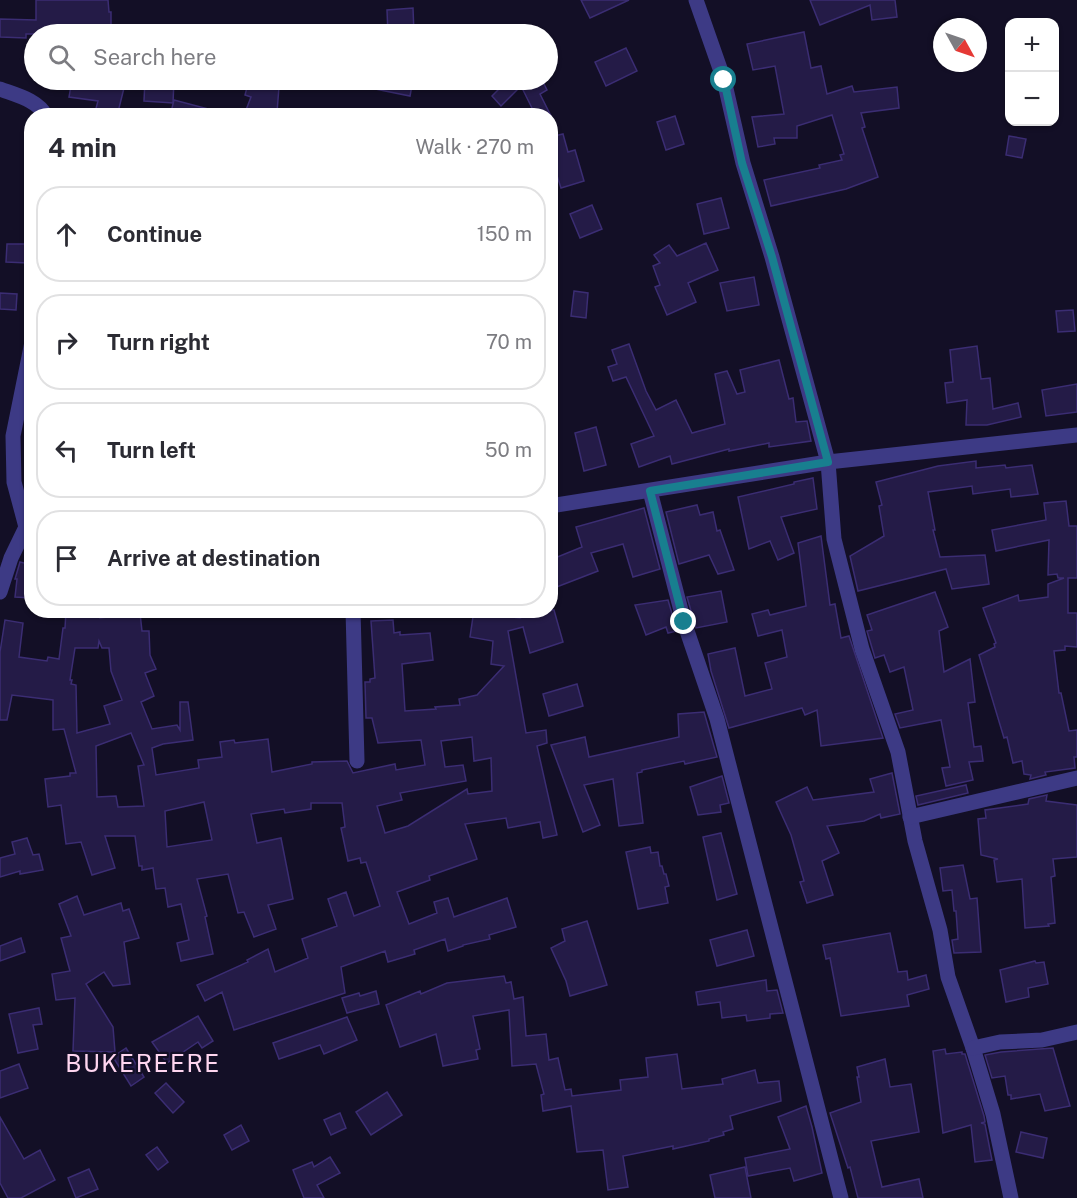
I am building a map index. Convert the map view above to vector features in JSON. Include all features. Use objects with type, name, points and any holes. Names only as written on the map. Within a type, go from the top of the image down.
[{"type":"street","points":[[696,0],[724,80],[742,163],[772,257],[828,462],[834,539],[862,649],[898,752],[915,841],[940,930],[948,977],[993,1114],[1011,1198]]},
{"type":"street","points":[[0,89],[36,103],[42,108]]},
{"type":"street","points":[[24,382],[13,436],[14,482],[24,511]]},
{"type":"street","points":[[558,505],[828,462],[1077,435]]},
{"type":"street","points":[[650,491],[684,622],[717,719],[841,1198]]},
{"type":"street","points":[[0,592],[5,557],[24,532]]},
{"type":"street","points":[[352,618],[357,761]]},
{"type":"street","points":[[910,817],[1077,778]]},
{"type":"street","points":[[973,1048],[1000,1042],[1042,1040],[1077,1032]]},
{"type":"building","points":[[36,0],[108,0],[109,12],[111,12],[111,24],[24,24],[24,38],[0,37],[0,19],[36,20]]},
{"type":"building","points":[[581,0],[629,0],[590,18]]},
{"type":"building","points":[[810,0],[895,0],[897,17],[872,20],[870,5],[820,25]]},
{"type":"building","points":[[413,8],[414,24],[388,24],[387,10]]},
{"type":"building","points":[[804,32],[811,68],[821,66],[827,94],[852,86],[854,92],[897,87],[899,108],[861,113],[865,127],[862,128],[878,177],[846,189],[771,206],[764,180],[820,168],[819,165],[842,160],[840,155],[844,154],[832,115],[797,126],[797,138],[774,138],[775,144],[758,147],[752,117],[784,114],[775,66],[753,70],[747,44]]},
{"type":"building","points":[[626,48],[637,71],[606,86],[595,62]]},
{"type":"building","points":[[70,90],[124,90],[119,108],[96,108],[98,101],[69,97]]},
{"type":"building","points":[[145,90],[174,90],[173,103],[144,101]]},
{"type":"building","points":[[246,90],[279,90],[277,108],[247,108],[251,97],[245,95]]},
{"type":"building","points":[[380,90],[411,90],[410,96]]},
{"type":"building","points":[[498,90],[517,90],[501,106],[492,96]]},
{"type":"building","points":[[523,90],[547,90],[540,94],[547,108],[532,108]]},
{"type":"building","points":[[174,100],[205,108],[172,108]]},
{"type":"building","points":[[675,116],[684,144],[666,150],[657,122]]},
{"type":"building","points":[[563,134],[568,152],[575,150],[584,181],[561,188],[558,179],[558,135]]},
{"type":"building","points":[[1009,136],[1026,139],[1022,158],[1006,155]]},
{"type":"building","points":[[721,198],[729,228],[704,234],[697,204]]},
{"type":"building","points":[[592,205],[602,229],[580,238],[570,214]]},
{"type":"building","points":[[706,243],[718,270],[688,283],[696,302],[667,315],[655,287],[660,285],[653,266],[660,263],[654,255],[669,245],[677,256]]},
{"type":"building","points":[[7,244],[24,244],[24,263],[6,262]]},
{"type":"building","points":[[754,277],[759,305],[727,311],[720,283]]},
{"type":"building","points":[[574,291],[588,293],[586,318],[571,316]]},
{"type":"building","points":[[0,293],[17,294],[16,310],[0,309]]},
{"type":"building","points":[[1073,310],[1075,331],[1058,332],[1056,311]]},
{"type":"building","points":[[629,344],[646,391],[656,410],[676,400],[692,433],[725,424],[715,374],[727,371],[737,394],[745,392],[740,370],[779,360],[789,399],[793,398],[796,422],[807,421],[811,441],[769,447],[769,443],[729,451],[729,449],[672,464],[670,456],[639,467],[631,444],[654,436],[626,377],[613,381],[608,367],[617,364],[612,350]]},
{"type":"building","points":[[977,346],[981,379],[990,378],[993,409],[1018,403],[1021,417],[987,425],[966,425],[967,400],[947,403],[945,383],[953,382],[950,350]]},
{"type":"building","points":[[1077,384],[1077,412],[1046,416],[1042,390]]},
{"type":"building","points":[[596,427],[606,465],[584,471],[575,433]]},
{"type":"building","points":[[976,461],[976,468],[1032,465],[1038,494],[1011,497],[1010,489],[973,494],[972,486],[928,492],[935,530],[933,530],[940,557],[985,555],[989,584],[952,589],[946,569],[858,591],[850,556],[884,536],[879,506],[882,505],[876,482],[938,466]]},
{"type":"building","points":[[813,478],[817,509],[781,517],[794,553],[778,560],[770,541],[749,549],[738,497]]},
{"type":"building","points":[[1066,501],[1069,526],[1077,526],[1077,578],[1068,578],[1068,613],[1077,613],[1077,647],[1065,646],[1065,650],[1054,651],[1059,693],[1061,693],[1069,731],[1077,730],[1077,757],[1074,757],[1075,768],[1045,772],[1046,775],[1030,779],[1031,775],[1024,774],[1022,761],[1013,763],[1007,737],[1004,738],[979,655],[995,647],[996,643],[983,608],[1018,595],[1019,601],[1048,597],[1048,584],[1064,578],[1058,578],[1057,574],[1048,575],[1049,540],[996,551],[992,530],[1046,520],[1044,503]]},
{"type":"building","points":[[697,505],[700,515],[713,512],[717,531],[720,530],[734,570],[718,574],[709,555],[679,564],[666,512]]},
{"type":"building","points":[[644,508],[660,569],[633,577],[623,544],[591,553],[598,571],[558,586],[558,557],[582,547],[576,527]]},
{"type":"building","points":[[821,536],[830,605],[835,604],[841,638],[849,636],[883,738],[821,746],[817,710],[805,715],[802,708],[729,728],[708,654],[735,648],[745,696],[772,689],[765,663],[787,657],[782,630],[758,636],[752,614],[768,610],[770,615],[806,606],[798,543]]},
{"type":"building","points":[[20,562],[24,563],[24,598],[15,597],[17,579],[15,579]]},
{"type":"building","points":[[721,591],[727,622],[696,628],[687,597]]},
{"type":"building","points":[[935,592],[948,627],[939,631],[944,672],[970,659],[975,702],[968,703],[974,747],[981,746],[983,761],[969,762],[973,780],[946,786],[942,768],[950,767],[941,720],[900,728],[895,714],[913,710],[904,667],[890,672],[884,655],[875,658],[867,631],[872,630],[867,615]]},
{"type":"building","points":[[668,600],[677,631],[668,633],[666,627],[646,635],[635,605]]},
{"type":"building","points":[[66,618],[141,618],[142,631],[149,631],[150,655],[156,669],[145,673],[154,696],[141,702],[152,729],[177,725],[180,730],[180,702],[188,702],[193,740],[163,744],[152,748],[156,775],[199,768],[198,760],[222,757],[220,742],[234,740],[235,743],[268,739],[272,772],[312,764],[312,762],[347,761],[353,773],[395,764],[396,770],[425,765],[421,740],[378,743],[372,718],[366,718],[365,682],[370,682],[370,679],[375,678],[371,621],[393,620],[394,633],[400,632],[400,635],[430,633],[433,660],[402,664],[405,711],[460,705],[459,699],[477,695],[504,666],[491,664],[493,641],[470,637],[473,618],[556,618],[563,642],[530,653],[523,627],[508,631],[526,733],[546,730],[547,743],[537,746],[557,835],[543,838],[540,822],[508,828],[506,818],[465,824],[477,859],[429,876],[430,880],[397,892],[409,924],[437,913],[434,902],[448,898],[454,917],[507,898],[516,927],[489,935],[490,939],[448,951],[445,939],[414,950],[415,954],[388,962],[385,951],[341,967],[345,993],[234,1030],[222,992],[205,1001],[197,985],[248,962],[247,960],[268,949],[275,972],[308,958],[302,939],[337,926],[328,899],[346,892],[354,916],[380,906],[366,862],[361,863],[360,858],[348,861],[341,828],[345,827],[342,803],[311,803],[311,809],[285,813],[284,809],[251,814],[257,843],[281,838],[293,899],[268,905],[276,929],[254,937],[244,912],[238,913],[228,874],[197,879],[207,916],[205,917],[213,954],[181,961],[177,943],[189,940],[181,904],[168,907],[165,888],[156,889],[153,868],[142,870],[142,866],[139,866],[135,836],[105,836],[115,868],[92,875],[81,842],[66,844],[61,805],[48,807],[45,779],[70,776],[70,773],[76,773],[64,729],[53,730],[53,700],[12,695],[7,720],[0,720],[0,652],[5,620],[23,623],[19,657],[47,661],[48,657],[59,659],[63,628],[65,628]],"holes":[[[99,641],[102,648],[109,648],[111,671],[122,700],[104,706],[110,724],[77,733],[76,685],[71,684],[72,680],[70,680],[75,648],[98,648]],[[131,733],[144,765],[138,766],[144,806],[118,807],[116,796],[97,797],[96,746]],[[472,737],[474,761],[491,758],[492,791],[468,794],[467,789],[408,826],[385,833],[377,806],[402,800],[400,793],[466,781],[463,765],[445,767],[441,741]],[[204,802],[212,840],[167,847],[165,811]]]},
{"type":"building","points":[[577,684],[583,706],[549,716],[543,694]]},
{"type":"building","points":[[704,712],[717,757],[685,764],[684,761],[637,773],[643,823],[619,826],[613,779],[584,785],[600,825],[583,832],[551,745],[585,737],[589,757],[679,737],[678,714]]},
{"type":"building","points":[[892,773],[900,814],[881,818],[880,814],[864,821],[827,826],[839,853],[822,861],[833,895],[807,903],[800,882],[804,881],[791,835],[776,802],[807,787],[813,800],[874,792],[870,779]]},
{"type":"building","points":[[722,776],[729,803],[720,805],[721,812],[698,815],[690,787]]},
{"type":"building","points":[[966,785],[968,793],[918,805],[916,796]]},
{"type":"building","points":[[1047,795],[1046,801],[1077,805],[1077,857],[1053,859],[1055,876],[1051,877],[1055,923],[1048,924],[1049,926],[1025,928],[1022,879],[997,882],[994,860],[998,859],[981,855],[978,819],[986,818],[985,810],[1028,804],[1029,799]]},
{"type":"building","points":[[721,833],[737,894],[717,900],[703,837]]},
{"type":"building","points":[[27,838],[33,855],[39,854],[43,870],[20,874],[20,871],[0,877],[0,858],[15,854],[12,842]]},
{"type":"building","points":[[650,847],[651,853],[658,852],[660,866],[666,874],[669,886],[665,887],[668,903],[638,909],[626,852]]},
{"type":"building","points":[[963,865],[970,899],[977,898],[981,952],[954,953],[952,940],[958,939],[956,911],[954,911],[952,890],[943,891],[940,868]]},
{"type":"building","points":[[77,896],[84,915],[121,903],[123,911],[129,909],[139,938],[124,942],[130,984],[113,986],[104,972],[86,984],[113,1027],[115,1052],[73,1051],[75,998],[56,1000],[52,974],[70,971],[61,938],[71,936],[59,904]]},
{"type":"building","points":[[587,921],[607,985],[570,996],[566,981],[551,948],[565,941],[562,929]]},
{"type":"building","points":[[747,930],[754,956],[717,966],[710,940]]},
{"type":"building","points":[[890,933],[898,972],[907,971],[908,980],[926,975],[929,989],[907,995],[909,1006],[841,1016],[830,958],[826,959],[823,945]]},
{"type":"building","points":[[21,938],[25,952],[0,961],[0,946]]},
{"type":"building","points":[[1035,961],[1036,963],[1044,962],[1048,984],[1028,988],[1029,997],[1006,1002],[1000,970]]},
{"type":"building","points":[[504,976],[506,983],[511,982],[514,999],[523,997],[526,1036],[546,1034],[549,1060],[558,1058],[565,1090],[571,1089],[572,1096],[621,1090],[620,1080],[648,1077],[646,1058],[677,1054],[682,1089],[723,1084],[722,1079],[755,1070],[758,1083],[779,1081],[781,1101],[730,1116],[733,1129],[709,1141],[623,1156],[628,1187],[608,1190],[603,1150],[577,1152],[571,1106],[543,1111],[541,1095],[544,1094],[536,1064],[512,1066],[509,1010],[473,1016],[480,1049],[476,1050],[478,1059],[443,1066],[436,1034],[400,1047],[386,1005],[447,983]]},
{"type":"building","points":[[766,980],[767,991],[777,990],[783,1013],[770,1014],[770,1018],[747,1021],[746,1015],[722,1018],[720,1002],[698,1005],[696,992]]},
{"type":"building","points":[[376,991],[379,1004],[347,1013],[342,998]]},
{"type":"building","points":[[39,1008],[42,1024],[33,1025],[38,1049],[18,1053],[9,1014]]},
{"type":"building","points":[[198,1016],[213,1041],[202,1048],[198,1042],[167,1063],[152,1042]]},
{"type":"building","points":[[347,1017],[357,1040],[324,1054],[320,1045],[279,1059],[273,1043]]},
{"type":"building","points":[[126,1048],[144,1077],[131,1086],[113,1057]]},
{"type":"building","points":[[1053,1048],[1070,1106],[1045,1111],[1040,1094],[1011,1099],[1011,1095],[1008,1095],[1005,1076],[992,1078],[985,1055],[1001,1052]]},
{"type":"building","points":[[945,1049],[946,1054],[962,1052],[965,1054],[984,1116],[985,1122],[981,1123],[985,1124],[992,1160],[975,1162],[971,1125],[943,1133],[933,1051]]},
{"type":"building","points":[[885,1059],[890,1087],[911,1084],[919,1132],[871,1141],[882,1187],[919,1179],[923,1198],[858,1198],[850,1167],[848,1168],[830,1113],[861,1102],[857,1067]]},
{"type":"building","points":[[19,1064],[28,1088],[0,1098],[0,1071]]},
{"type":"building","points":[[166,1083],[184,1102],[173,1113],[155,1093]]},
{"type":"building","points":[[387,1092],[402,1115],[371,1135],[356,1112]]},
{"type":"building","points":[[806,1106],[822,1173],[794,1181],[790,1168],[748,1176],[745,1158],[790,1149],[778,1117]]},
{"type":"building","points":[[340,1113],[346,1128],[331,1135],[324,1120]]},
{"type":"building","points":[[0,1117],[24,1159],[40,1150],[55,1180],[21,1198],[8,1198],[0,1183]]},
{"type":"building","points":[[241,1125],[249,1141],[232,1150],[224,1135]]},
{"type":"building","points":[[1021,1132],[1047,1138],[1043,1158],[1016,1152]]},
{"type":"building","points":[[157,1147],[168,1162],[158,1170],[146,1155]]},
{"type":"building","points":[[330,1157],[340,1173],[317,1185],[324,1198],[304,1198],[293,1170],[312,1162],[314,1167]]},
{"type":"building","points":[[745,1167],[751,1198],[715,1198],[710,1175]]},
{"type":"building","points":[[89,1169],[98,1189],[76,1198],[68,1178]]},
{"type":"district","name":"BUKEREERE","points":[[143,1063]]},
{"type":"route","points":[[684,622],[650,491],[828,462],[772,257],[742,163],[724,80]]}]
